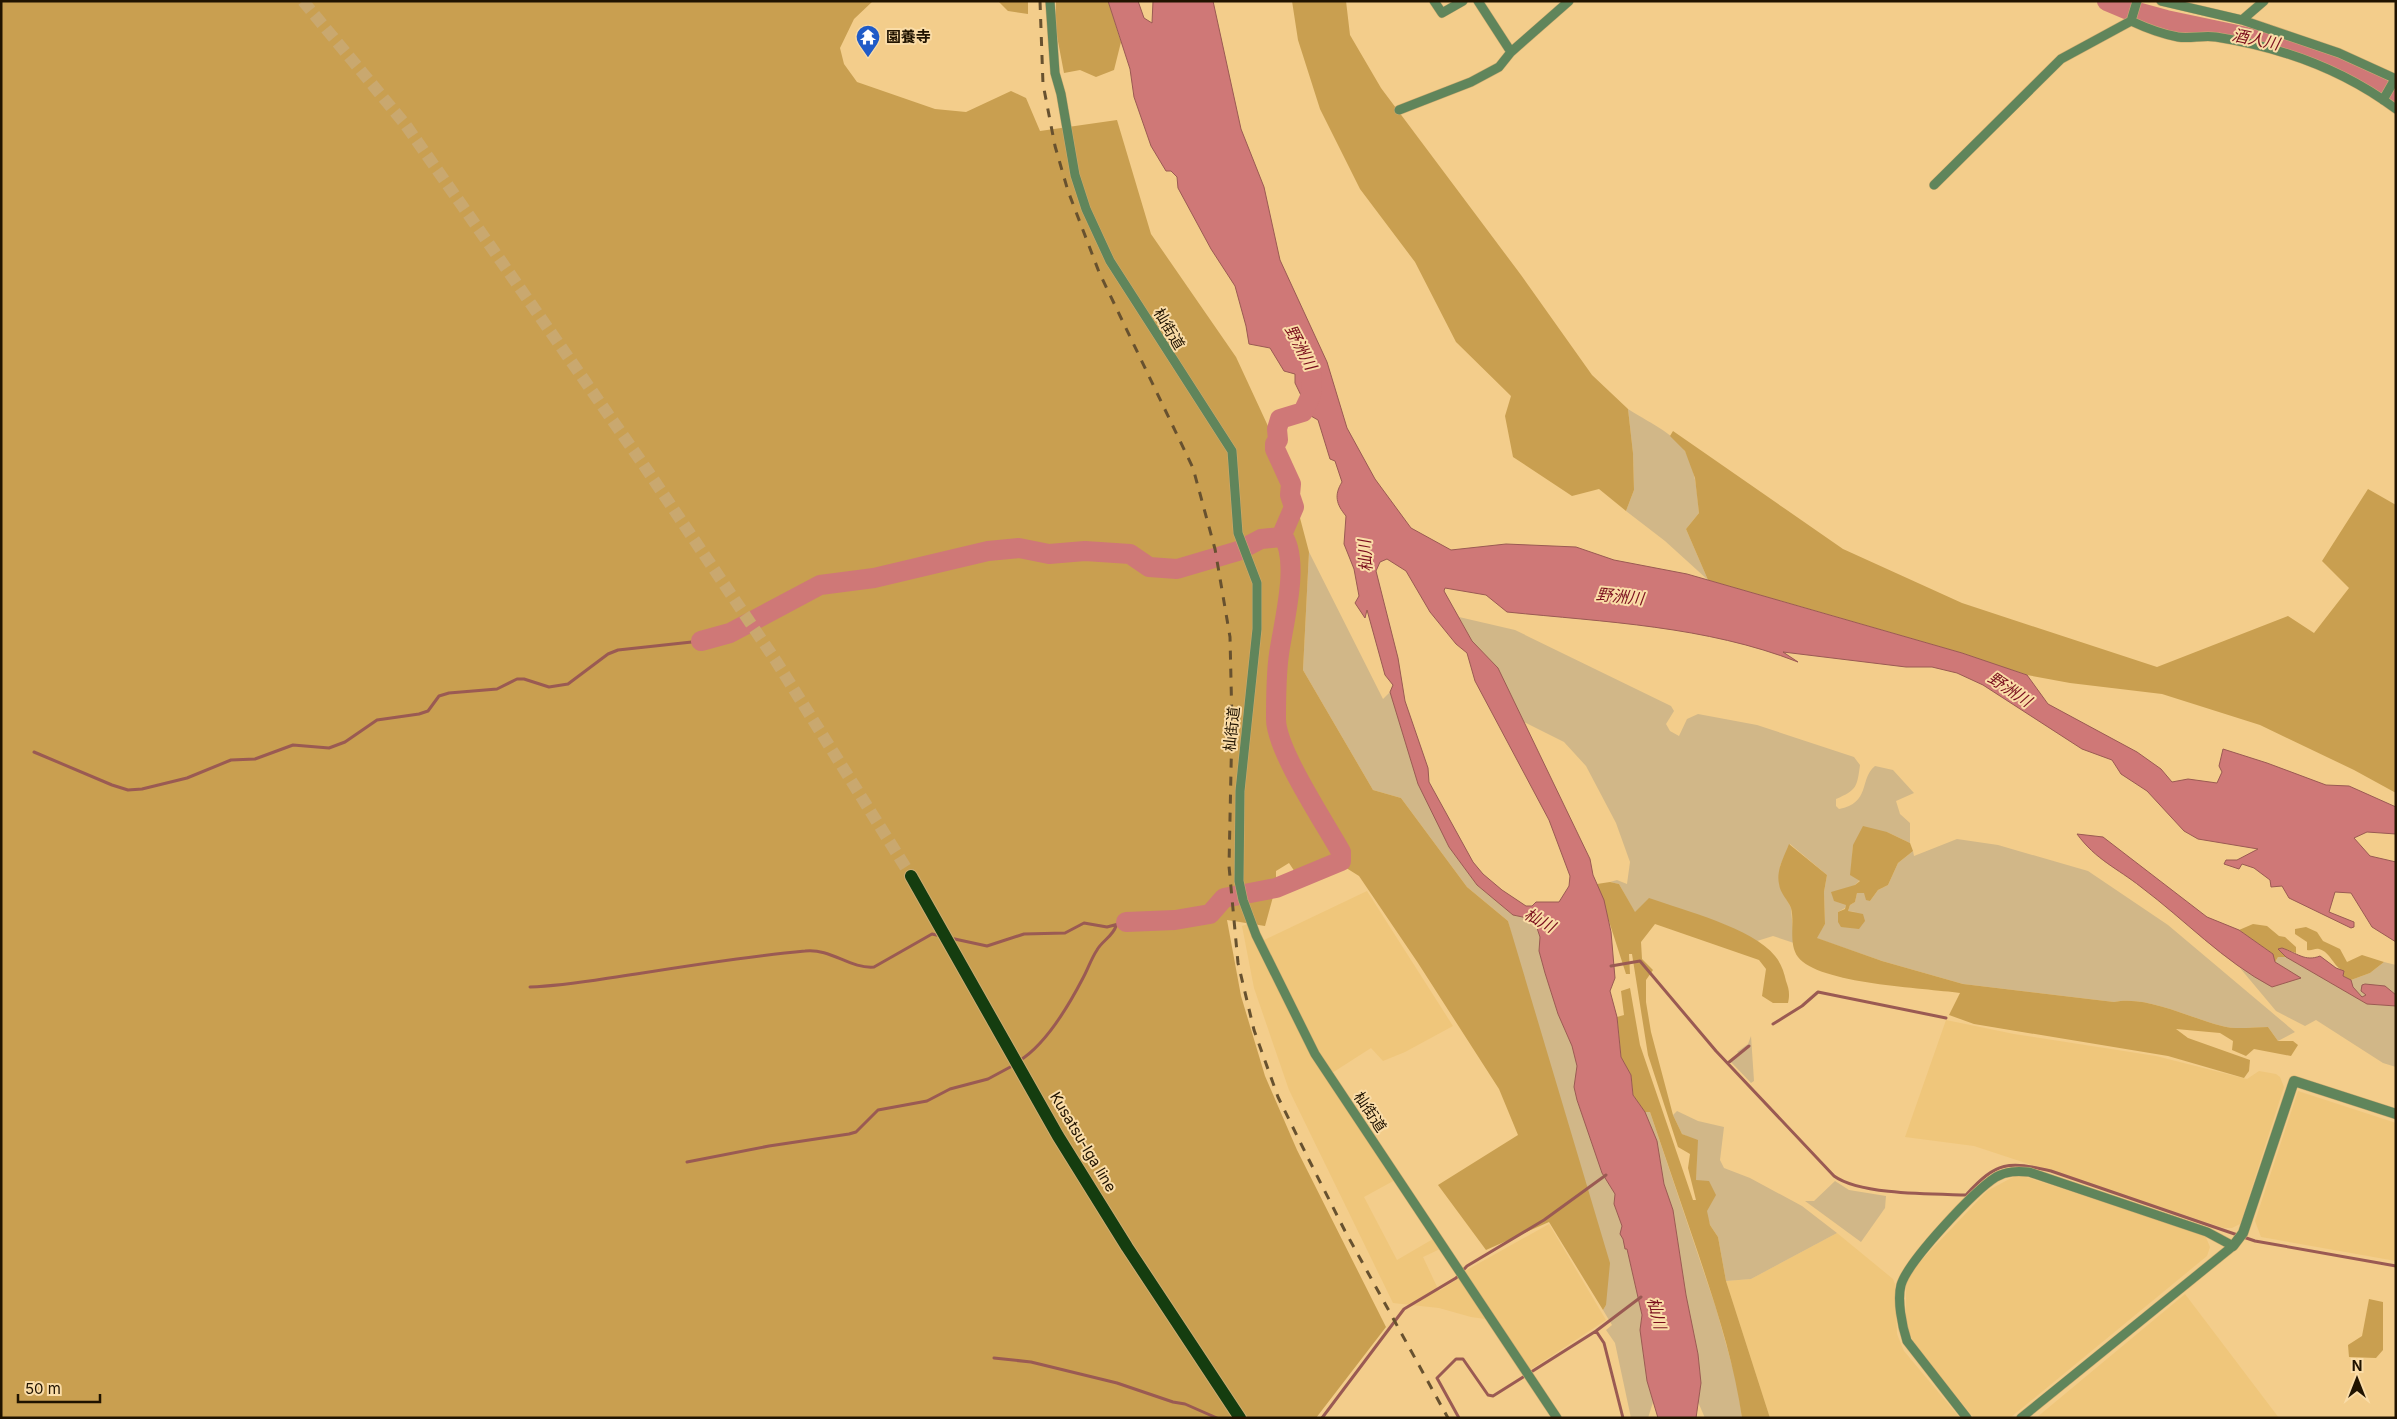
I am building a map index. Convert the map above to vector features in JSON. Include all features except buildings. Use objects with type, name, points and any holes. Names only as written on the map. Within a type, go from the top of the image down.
[{"type":"main road","name":"Kusatsu-Iga line","points":[[911,876],[1058,1136],[1127,1247],[1240,1418]]},
{"type":"street","name":"杣街道","points":[[1050,1],[1055,73],[1061,94],[1075,176],[1086,210],[1110,261],[1232,451],[1238,533],[1257,583],[1257,629],[1240,791],[1238,881],[1243,900],[1287,1002],[1314,1054],[1557,1418]]},
{"type":"street","points":[[1434,1],[1442,13],[1463,1]]},
{"type":"street","points":[[1478,1],[1511,52]]},
{"type":"street","points":[[1399,110],[1471,82],[1499,67],[1511,52],[1569,1]]},
{"type":"street","points":[[1934,185],[2061,59],[2130,21],[2134,16],[2138,1]]},
{"type":"street","points":[[2161,1],[2242,20],[2339,53],[2396,79],[2383,100]]},
{"type":"street","points":[[2242,20],[2264,1]]},
{"type":"street","points":[[2130,21],[2150,30],[2179,37],[2215,37],[2286,53],[2323,67],[2396,109]]},
{"type":"street","points":[[2021,1418],[2233,1246],[2242,1236],[2294,1081],[2396,1114]]},
{"type":"street","points":[[1968,1418],[1907,1341],[1904,1332],[1900,1287],[1906,1271],[1920,1254],[1978,1192],[1996,1177],[2016,1171],[2029,1172],[2207,1232],[2233,1246]]},
{"type":"shaded area","points":[[1,1],[873,1],[854,19],[840,48],[844,64],[857,82],[935,109],[966,112],[1011,91],[1026,98],[1040,131],[1117,120],[1151,234],[1236,357],[1286,465],[1309,552],[1303,670],[1373,790],[1401,798],[1467,887],[1508,921],[1610,1263],[1606,1305],[1603,1310],[1549,1222],[1486,1250],[1438,1185],[1518,1135],[1499,1089],[1418,963],[1359,876],[1332,859],[1299,878],[1289,863],[1276,871],[1276,886],[1265,926],[1227,920],[1241,996],[1265,1076],[1297,1150],[1386,1327],[1316,1418],[1248,1418],[1246,1415],[1243,1418],[1,1418]]},
{"type":"shaded area","points":[[998,1],[1028,1],[1028,14],[1008,11]]},
{"type":"shaded area","points":[[1056,1],[1108,1],[1121,42],[1114,70],[1096,77],[1080,70],[1064,73],[1056,31]]},
{"type":"shaded area","points":[[1292,1],[1346,1],[1350,35],[1381,88],[1521,275],[1592,375],[1628,409],[1633,453],[1634,490],[1626,511],[1599,489],[1572,496],[1513,457],[1505,416],[1511,396],[1456,342],[1415,262],[1360,189],[1320,109],[1298,40]]},
{"type":"shaded area","points":[[1628,409],[1674,439],[1689,458],[1695,482],[1699,513],[1686,529],[1708,580],[1665,541],[1626,511],[1634,490],[1633,453]]},
{"type":"shaded area","points":[[1673,431],[1843,549],[1962,603],[2157,667],[2288,616],[2314,633],[2349,588],[2322,561],[2368,489],[2396,505],[2396,793],[2354,770],[2260,725],[2162,694],[2070,683],[2027,675],[1962,653],[1708,580],[1686,529],[1699,513],[1695,478],[1685,451],[1670,436]]},
{"type":"shaded area","points":[[1309,552],[1383,699],[1390,692],[1413,767],[1449,847],[1477,885],[1513,915],[1532,919],[1536,925],[1540,937],[1539,951],[1545,973],[1558,1014],[1572,1046],[1577,1066],[1575,1087],[1577,1100],[1602,1173],[1615,1194],[1614,1204],[1622,1226],[1625,1249],[1627,1249],[1642,1315],[1640,1330],[1647,1381],[1653,1402],[1648,1418],[1631,1418],[1615,1343],[1606,1330],[1612,1325],[1603,1310],[1606,1305],[1508,921],[1467,887],[1401,798],[1373,790],[1303,670]]},
{"type":"shaded area","points":[[1459,617],[1515,630],[1671,706],[1674,711],[1666,724],[1670,731],[1679,736],[1687,719],[1698,714],[1757,725],[1854,757],[1860,765],[1857,783],[1852,790],[1836,799],[1836,806],[1839,809],[1856,802],[1870,771],[1875,766],[1893,770],[1914,793],[1896,801],[1900,814],[1910,823],[1910,843],[1887,832],[1853,845],[1851,875],[1860,880],[1855,885],[1845,908],[1838,912],[1857,911],[1848,911],[1850,905],[1855,902],[1857,893],[1864,892],[1870,901],[1878,890],[1888,885],[1898,863],[1913,851],[1914,856],[1957,839],[1998,845],[2088,871],[2168,925],[2295,1032],[2278,1041],[2268,1027],[2227,1027],[2154,1004],[2127,1001],[2114,1002],[1963,984],[1882,961],[1816,938],[1825,924],[1824,892],[1827,875],[1790,844],[1780,866],[1779,884],[1791,908],[1794,943],[1773,936],[1757,941],[1725,925],[1649,899],[1635,913],[1619,884],[1610,882],[1617,880],[1627,884],[1630,862],[1616,823],[1586,766],[1564,742],[1524,722],[1498,668],[1472,641]]},
{"type":"shaded area","points":[[1863,826],[1887,832],[1910,843],[1913,851],[1898,863],[1888,885],[1878,890],[1870,901],[1866,900],[1864,893],[1857,893],[1855,902],[1850,905],[1848,911],[1863,914],[1865,921],[1859,929],[1841,927],[1838,922],[1838,912],[1845,909],[1846,905],[1834,901],[1831,892],[1855,885],[1860,881],[1850,875],[1853,845]]},
{"type":"shaded area","points":[[1789,844],[1827,875],[1824,892],[1825,924],[1817,938],[1882,961],[1963,984],[2114,1002],[2127,1001],[2154,1004],[2227,1027],[2268,1027],[2278,1041],[2293,1041],[2298,1045],[2291,1056],[2254,1049],[2246,1056],[2232,1050],[2233,1041],[2220,1033],[2176,1029],[2188,1038],[2250,1060],[2249,1071],[2244,1078],[2168,1056],[1974,1024],[1949,1015],[1960,993],[1899,987],[1849,979],[1809,966],[1798,957],[1793,946],[1791,908],[1781,890],[1778,879],[1781,864]]},
{"type":"shaded area","points":[[1610,882],[1619,884],[1635,912],[1649,898],[1717,921],[1751,937],[1765,946],[1775,956],[1784,974],[1789,992],[1788,1003],[1773,1003],[1762,996],[1766,969],[1759,960],[1655,924],[1641,942],[1642,959],[1653,970],[1646,980],[1646,1002],[1651,1032],[1673,1115],[1682,1134],[1698,1140],[1696,1180],[1709,1181],[1716,1195],[1707,1211],[1710,1225],[1718,1237],[1726,1281],[1770,1418],[1742,1418],[1729,1355],[1698,1253],[1650,1112],[1645,1112],[1633,1095],[1631,1075],[1621,1057],[1617,1017],[1624,1015],[1621,991],[1630,988],[1640,1045],[1693,1200],[1696,1200],[1688,1168],[1690,1154],[1678,1147],[1648,1055],[1632,954],[1629,954],[1630,974],[1626,974],[1597,884]]},
{"type":"shaded area","points":[[1367,891],[1453,1026],[1405,1052],[1383,1061],[1371,1048],[1332,1073],[1317,1052],[1280,980],[1264,940]]},
{"type":"shaded area","points":[[1248,924],[1312,1058],[1395,1180],[1364,1197],[1397,1260],[1433,1239],[1440,1249],[1423,1257],[1439,1291],[1459,1278],[1485,1319],[1439,1308],[1393,1303],[1289,1090],[1254,988],[1242,926]]},
{"type":"shaded area","points":[[2253,924],[2267,926],[2279,936],[2285,937],[2296,947],[2296,953],[2282,948],[2279,949],[2286,957],[2278,957],[2275,962],[2273,954],[2239,930]]},
{"type":"shaded area","points":[[2306,927],[2317,932],[2323,941],[2340,949],[2347,962],[2362,955],[2384,962],[2370,973],[2351,980],[2343,976],[2344,971],[2326,953],[2318,949],[2307,950],[2307,942],[2295,934],[2295,929]]},
{"type":"shaded area","points":[[2278,957],[2286,957],[2367,1004],[2396,1006],[2396,1067],[2383,1063],[2316,1020],[2305,1026],[2276,1011],[2240,968],[2272,987],[2300,978],[2275,962]]},
{"type":"shaded area","points":[[2384,962],[2396,965],[2396,995],[2385,986],[2362,997],[2353,987],[2351,980],[2370,973]]},
{"type":"shaded area","points":[[1946,1020],[2014,1034],[2156,1056],[2247,1079],[2259,1071],[2276,1074],[2280,1077],[2284,1087],[2240,1224],[2232,1228],[2224,1228],[1974,1146],[1905,1137]]},
{"type":"shaded area","points":[[1751,1036],[1754,1081],[1751,1083],[1731,1062],[1750,1047],[1749,1044],[1739,1053],[1737,1052],[1748,1044]]},
{"type":"shaded area","points":[[2298,1091],[2396,1123],[2396,1261],[2261,1237],[2255,1221]]},
{"type":"shaded area","points":[[1677,1111],[1698,1121],[1724,1127],[1720,1160],[1724,1168],[1750,1178],[1802,1206],[1837,1233],[1751,1279],[1726,1281],[1718,1237],[1710,1225],[1696,1180],[1697,1141],[1682,1134],[1673,1115]]},
{"type":"shaded area","points":[[1645,1112],[1650,1112],[1716,1308],[1737,1383],[1742,1418],[1705,1418],[1698,1402],[1701,1383],[1698,1354],[1686,1295],[1673,1210],[1664,1184],[1657,1141]]},
{"type":"shaded area","points":[[2015,1176],[2026,1177],[2205,1235],[2210,1247],[2207,1256],[2010,1418],[1974,1418],[1915,1345],[1906,1325],[1906,1284],[1916,1266],[1987,1191]]},
{"type":"shaded area","points":[[1835,1181],[1849,1190],[1886,1196],[1885,1208],[1861,1242],[1805,1201],[1814,1201]]},
{"type":"shaded area","points":[[1549,1224],[1606,1320],[1530,1370],[1465,1271]]},
{"type":"shaded area","points":[[1837,1233],[1893,1279],[1895,1284],[1897,1334],[1904,1351],[1960,1418],[1770,1418],[1726,1281],[1751,1279]]},
{"type":"shaded area","points":[[2185,1294],[2279,1418],[2036,1418]]},
{"type":"shaded area","points":[[2369,1299],[2383,1302],[2383,1350],[2376,1358],[2349,1357],[2348,1345],[2362,1336]]},
{"type":"water","points":[[1108,1],[1138,1],[1144,18],[1152,23],[1153,1],[1213,1],[1241,129],[1264,187],[1280,260],[1327,362],[1347,428],[1375,479],[1411,528],[1451,550],[1506,544],[1576,547],[1614,560],[1687,574],[1962,653],[2027,675],[2048,704],[2137,752],[2161,769],[2172,782],[2188,779],[2217,783],[2222,772],[2219,766],[2223,749],[2326,785],[2349,786],[2396,807],[2396,834],[2367,832],[2354,838],[2370,856],[2396,862],[2396,942],[2372,927],[2351,893],[2335,892],[2329,912],[2354,922],[2354,927],[2351,928],[2289,898],[2282,886],[2271,887],[2270,880],[2254,868],[2242,864],[2239,869],[2224,864],[2226,860],[2237,860],[2258,849],[2198,839],[2184,831],[2147,791],[2121,774],[2112,760],[2082,749],[1983,685],[1957,673],[1932,667],[1906,667],[1783,652],[1798,662],[1728,640],[1691,633],[1655,627],[1507,612],[1486,595],[1445,588],[1444,591],[1472,641],[1498,668],[1590,859],[1593,875],[1604,900],[1611,932],[1615,978],[1610,991],[1617,1017],[1621,1057],[1631,1075],[1633,1095],[1645,1112],[1657,1141],[1664,1184],[1673,1210],[1686,1295],[1698,1354],[1701,1383],[1696,1418],[1658,1418],[1647,1381],[1640,1330],[1642,1315],[1627,1249],[1625,1249],[1620,1234],[1622,1226],[1614,1204],[1615,1194],[1602,1173],[1577,1100],[1574,1087],[1577,1066],[1572,1046],[1558,1014],[1545,973],[1539,951],[1540,937],[1536,925],[1532,919],[1513,915],[1477,885],[1449,847],[1418,784],[1390,692],[1393,685],[1385,675],[1367,610],[1365,618],[1355,603],[1359,596],[1354,569],[1344,544],[1346,516],[1337,499],[1342,482],[1335,461],[1330,459],[1318,420],[1311,416],[1295,383],[1295,374],[1284,371],[1270,348],[1249,344],[1235,286],[1211,249],[1178,188],[1177,177],[1171,171],[1166,171],[1151,146],[1134,97],[1130,69]],"holes":[[[1387,559],[1406,571],[1430,612],[1456,644],[1467,653],[1475,681],[1549,820],[1570,876],[1569,886],[1559,902],[1536,902],[1532,906],[1526,906],[1483,874],[1473,862],[1429,782],[1428,768],[1405,701],[1398,658],[1376,571],[1380,562]]]},
{"type":"water","points":[[2077,834],[2103,837],[2207,917],[2239,930],[2273,954],[2275,962],[2301,978],[2272,987],[2254,977],[2221,953],[2141,887],[2099,857]]},
{"type":"water","points":[[2282,948],[2305,957],[2315,958],[2320,956],[2336,968],[2344,971],[2343,976],[2351,980],[2353,987],[2362,997],[2366,995],[2361,991],[2362,985],[2385,986],[2396,995],[2396,1006],[2367,1004],[2286,957],[2278,949]]},
{"type":"waterway","name":"酒人川","points":[[2107,1],[2126,9],[2166,20],[2304,49],[2364,77],[2396,98]]},
{"type":"waterway","name":"野洲川","points":[[701,641],[730,633],[820,585],[874,578],[988,551],[1019,548],[1049,554],[1085,551],[1130,554],[1149,567],[1177,569],[1238,551],[1261,539],[1281,537],[1294,507],[1290,495],[1291,484],[1275,449],[1275,444],[1278,440],[1277,429],[1280,419],[1303,412],[1311,395],[1312,377]]},
{"type":"waterway","points":[[1126,922],[1175,920],[1210,914],[1224,898],[1276,888],[1341,861],[1341,852],[1292,767],[1278,732],[1276,719],[1277,670],[1287,610],[1290,576],[1290,560],[1282,535]]},
{"type":"waterway","points":[[34,752],[112,785],[128,790],[142,789],[187,778],[231,760],[255,759],[293,745],[329,748],[345,742],[377,720],[428,711],[439,696],[449,693],[497,689],[517,679],[524,679],[549,687],[568,684],[608,654],[618,650],[701,641]]},
{"type":"waterway","points":[[950,938],[987,946],[1024,934],[1065,933],[1084,923],[1107,927],[1126,922]]},
{"type":"waterway","points":[[1019,1061],[1029,1054],[1056,1024],[1085,975],[1095,953],[1116,926]]},
{"type":"waterway","points":[[530,987],[570,984],[763,955],[805,951],[832,955],[857,965],[874,967],[932,934],[941,936]]},
{"type":"waterway","points":[[1611,966],[1640,961],[1716,1051],[1834,1176],[1846,1182],[1878,1190],[1917,1194],[1966,1195],[1995,1170],[2004,1166],[2024,1166],[2051,1171],[2255,1241],[2396,1266]]},
{"type":"waterway","points":[[1773,1024],[1802,1006],[1818,992],[1946,1018]]},
{"type":"waterway","points":[[1728,1063],[1749,1046]]},
{"type":"waterway","points":[[687,1162],[856,1132],[878,1110],[927,1101],[950,1089],[988,1079],[1014,1065]]},
{"type":"waterway","points":[[1322,1418],[1404,1309],[1456,1278],[1467,1266],[1544,1220],[1606,1175]]},
{"type":"waterway","name":"杣川","points":[[1459,1418],[1437,1378],[1456,1359],[1463,1359],[1488,1395],[1493,1396],[1596,1331],[1641,1297]]},
{"type":"waterway","points":[[1596,1331],[1604,1343],[1623,1418]]},
{"type":"waterway","points":[[994,1358],[1031,1362],[1117,1383],[1173,1402],[1185,1404],[1217,1418]]},
{"type":"tunnel","points":[[303,1],[405,124],[643,464],[776,661],[911,876]]},
{"type":"railway","points":[[1040,1],[1043,84],[1055,146],[1068,191],[1099,272],[1193,468],[1215,549],[1230,637],[1232,723],[1229,866],[1238,963],[1254,1030],[1278,1097],[1308,1158],[1345,1231],[1448,1418]]},
{"type":"place","name":"園養寺","points":[[868,58]]}]
